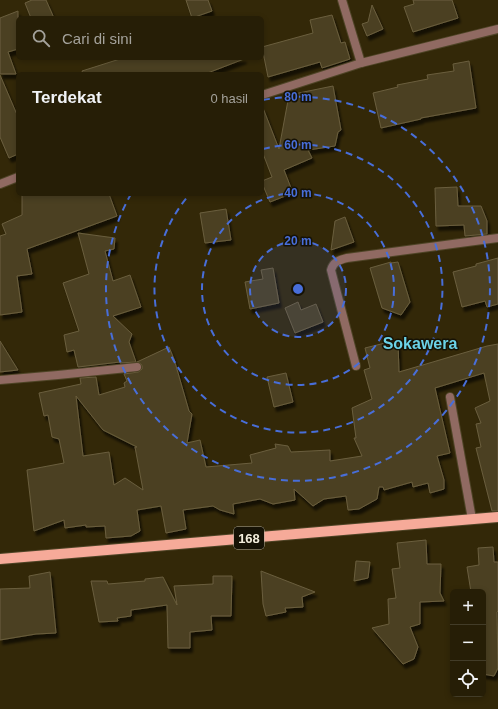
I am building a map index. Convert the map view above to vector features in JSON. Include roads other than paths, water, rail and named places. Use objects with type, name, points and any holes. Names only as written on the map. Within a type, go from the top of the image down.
[{"type":"main road","name":"168","points":[[0,559],[498,517]]},
{"type":"street","points":[[342,0],[361,63]]},
{"type":"street","points":[[264,94],[361,63],[498,29]]},
{"type":"street","points":[[0,184],[16,178]]},
{"type":"street","points":[[356,366],[331,270],[332,265],[339,260],[347,258],[498,238]]},
{"type":"street","points":[[0,380],[137,367]]},
{"type":"street","points":[[450,396],[472,519]]},
{"type":"district","name":"Sokawera","points":[[420,343]]}]
